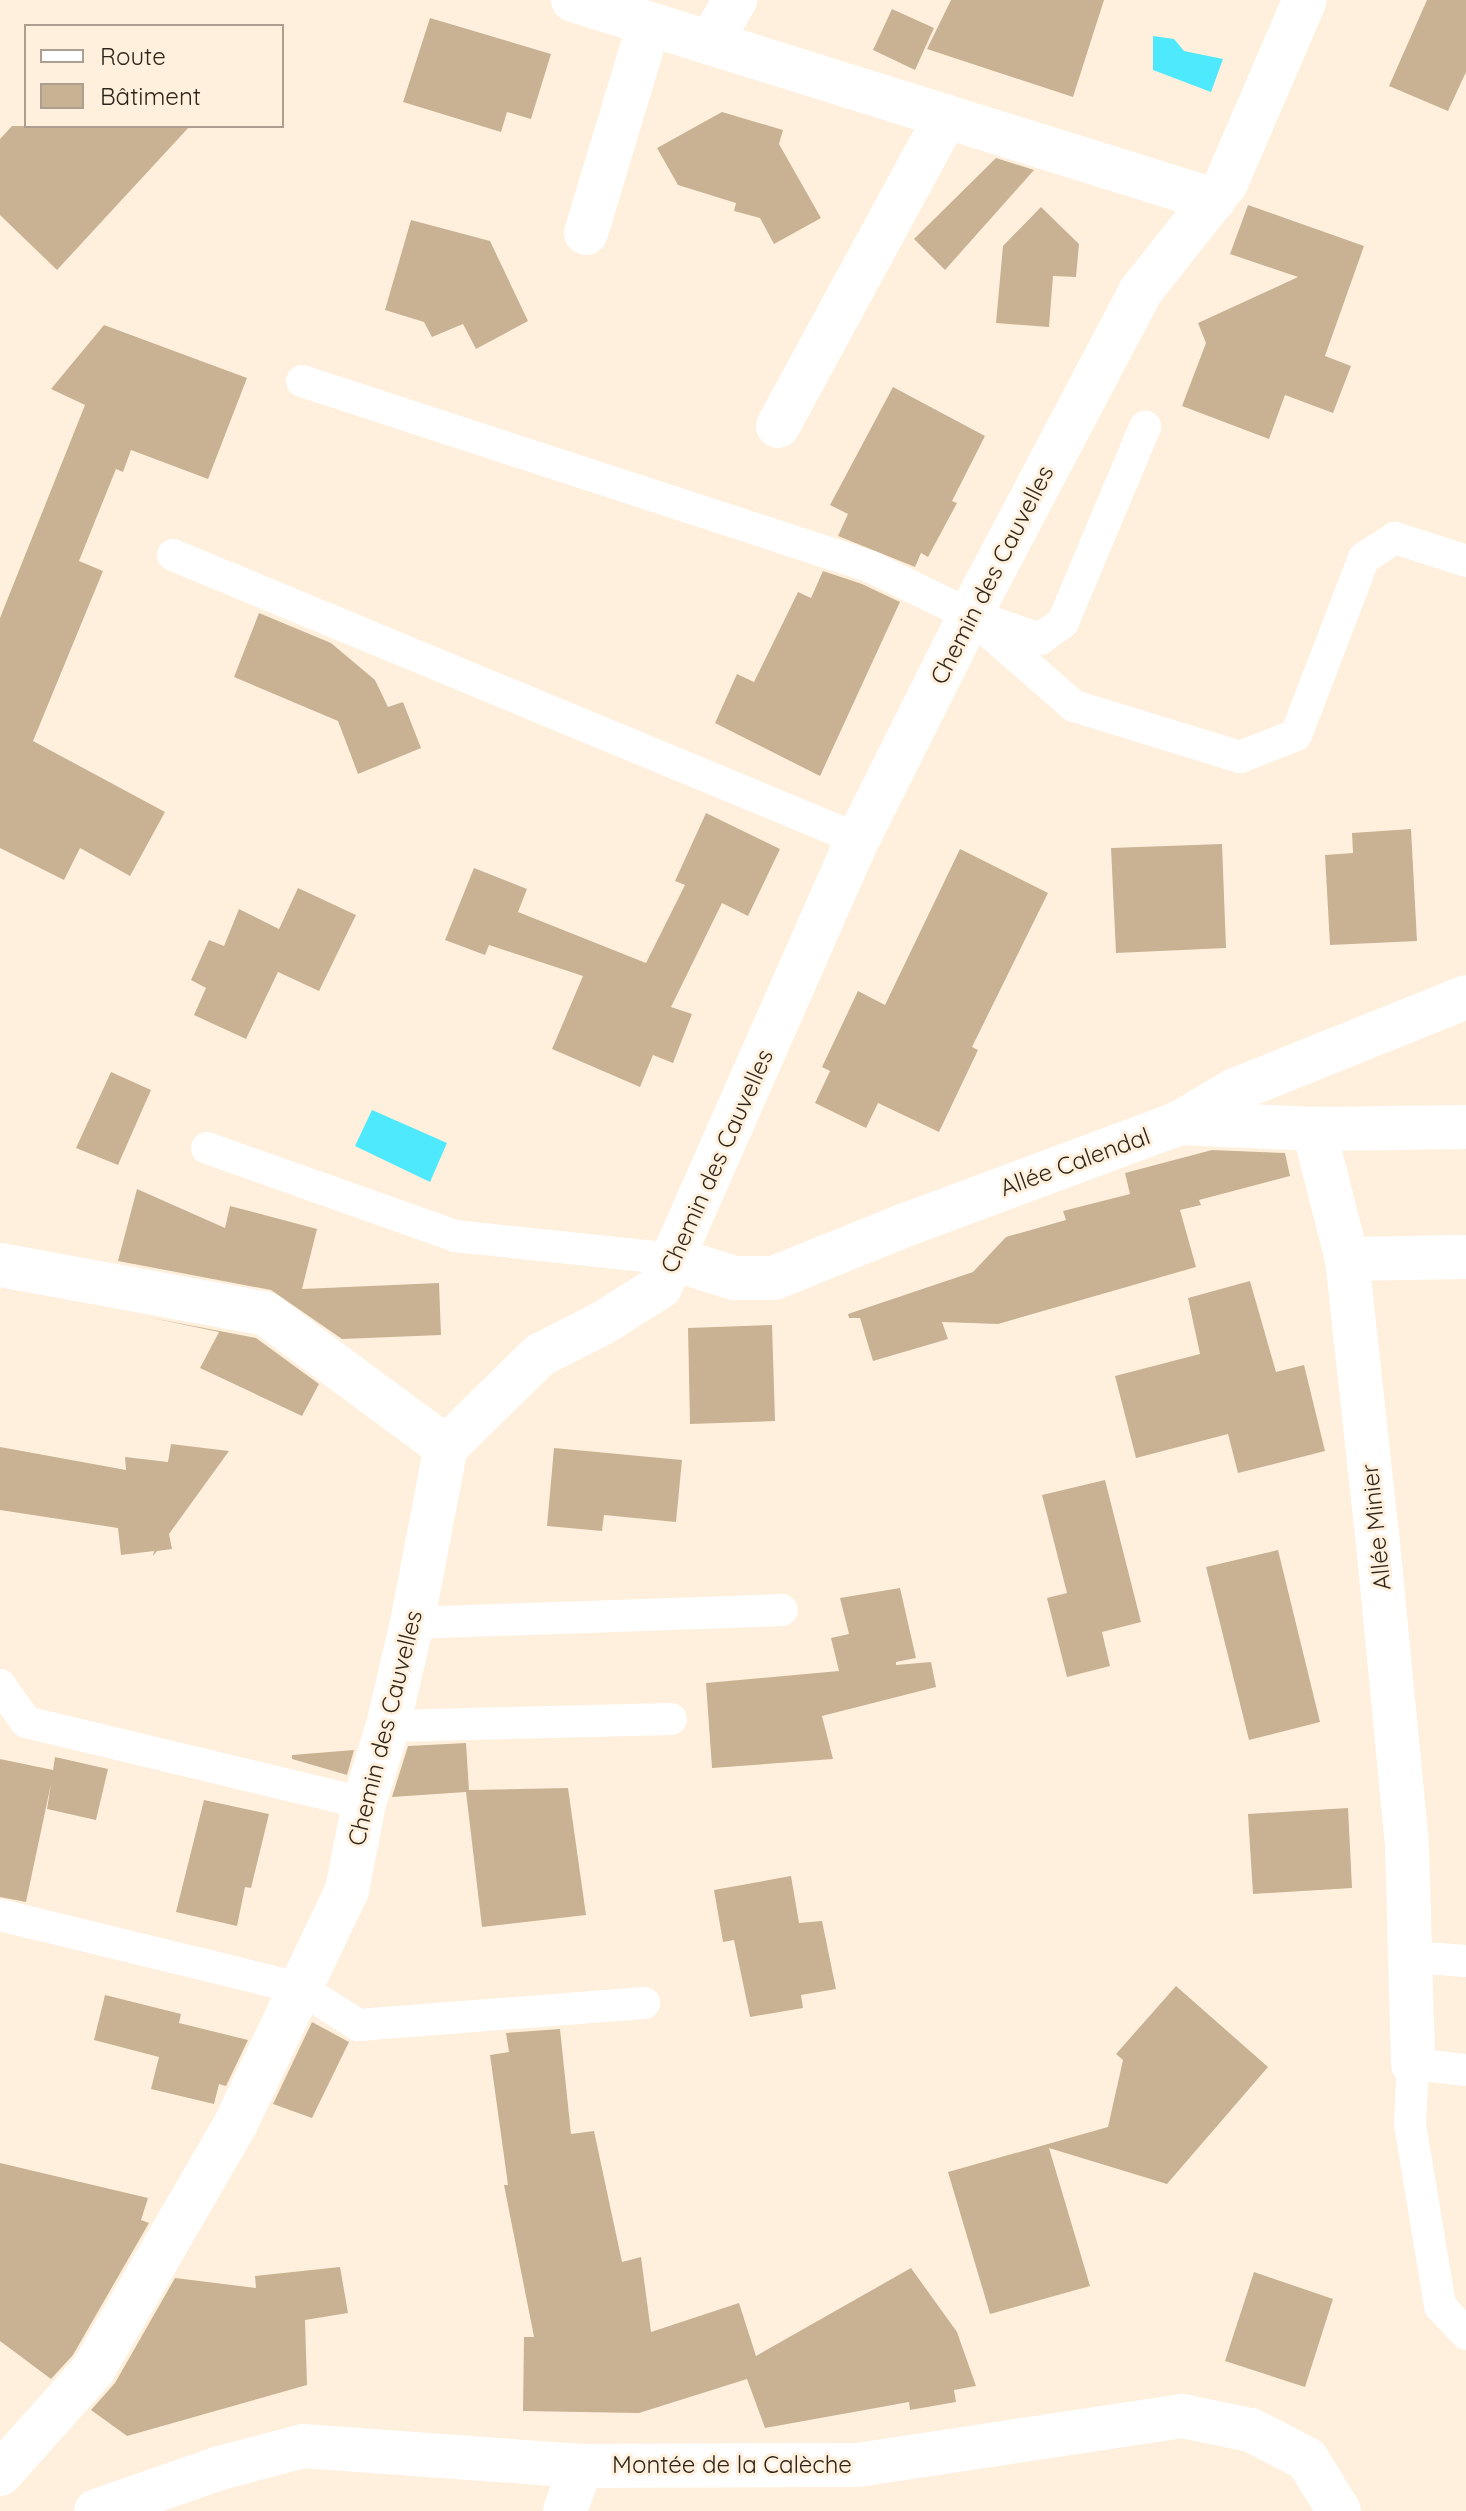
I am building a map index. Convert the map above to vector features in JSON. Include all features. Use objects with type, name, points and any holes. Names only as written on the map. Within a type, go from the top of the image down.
[{"type":"street","points":[[573,0],[1213,200]]},
{"type":"street","points":[[710,43],[735,0]]},
{"type":"street","name":"Chemin des Cauvelles","points":[[0,2474],[93,2370],[236,2123],[347,1890],[364,1803],[388,1726],[412,1623],[446,1447],[540,1355],[601,1324],[660,1287],[858,839],[970,615],[1140,292],[1226,183],[1305,0]]},
{"type":"street","points":[[586,233],[649,24]]},
{"type":"street","points":[[778,426],[946,117]]},
{"type":"street","name":"Allée Calendal","points":[[674,1259],[734,1278],[774,1278],[900,1227],[1179,1123],[1235,1090],[1466,997]]},
{"type":"street","points":[[1179,1123],[1314,1129],[1466,1127]]},
{"type":"street","name":"Allée Minier","points":[[1314,1129],[1347,1259],[1398,1746],[1412,1957],[1413,2064]]},
{"type":"street","points":[[1347,1259],[1466,1257]]},
{"type":"street","points":[[0,1265],[266,1314],[446,1447]]},
{"type":"street","name":"Montée de la Calèche","points":[[96,2511],[220,2468],[303,2446],[581,2466],[858,2465],[1182,2416],[1251,2430],[1307,2459],[1339,2511]]},
{"type":"street","points":[[565,2511],[581,2466]]},
{"type":"lane","points":[[302,381],[869,566],[970,615],[1040,639],[1063,622],[1145,427]]},
{"type":"lane","points":[[970,615],[1074,706],[1240,757],[1296,735],[1364,558],[1395,538],[1466,561]]},
{"type":"lane","points":[[173,555],[858,839]]},
{"type":"lane","points":[[207,1148],[455,1236],[674,1259]]},
{"type":"lane","points":[[412,1623],[782,1610]]},
{"type":"lane","points":[[0,1685],[26,1722],[364,1803]]},
{"type":"lane","points":[[388,1726],[671,1719]]},
{"type":"lane","points":[[0,1915],[300,1988],[358,2025],[644,2003]]},
{"type":"lane","points":[[1412,1957],[1466,1961]]},
{"type":"lane","points":[[1466,2070],[1413,2064],[1410,2124],[1440,2306],[1466,2334]]},
{"type":"water","points":[[1153,36],[1174,39],[1184,51],[1223,59],[1211,92],[1153,70]]},
{"type":"water","points":[[372,1110],[447,1143],[430,1182],[355,1146]]},
{"type":"building","points":[[951,0],[1104,0],[1073,97],[927,49]]},
{"type":"building","points":[[1427,0],[1466,0],[1466,72],[1448,111],[1389,86]]},
{"type":"building","points":[[892,9],[934,28],[915,70],[873,50]]},
{"type":"building","points":[[430,18],[551,54],[531,119],[507,112],[501,132],[403,102]]},
{"type":"building","points":[[722,112],[783,130],[779,144],[821,218],[774,244],[760,218],[734,211],[736,203],[678,185],[657,148]]},
{"type":"building","points":[[12,126],[188,128],[57,270],[0,215],[0,139]]},
{"type":"building","points":[[996,158],[1034,170],[945,270],[914,239]]},
{"type":"building","points":[[1248,205],[1364,246],[1325,356],[1351,366],[1333,413],[1285,395],[1269,439],[1182,406],[1206,343],[1198,323],[1298,277],[1230,254]]},
{"type":"building","points":[[1041,207],[1079,244],[1076,277],[1053,276],[1049,327],[996,323],[1003,246]]},
{"type":"building","points":[[411,220],[490,241],[528,321],[476,349],[463,324],[432,337],[424,322],[385,310]]},
{"type":"building","points":[[104,325],[247,378],[208,479],[131,450],[123,472],[116,469],[79,561],[103,571],[33,741],[165,812],[130,876],[80,848],[64,880],[0,848],[0,618],[85,405],[51,389]]},
{"type":"building","points":[[893,387],[985,436],[952,501],[957,503],[928,557],[921,553],[915,567],[838,536],[848,514],[830,505]]},
{"type":"building","points":[[823,571],[862,584],[900,602],[820,776],[715,723],[737,674],[754,682],[798,592],[811,598]]},
{"type":"building","points":[[259,613],[331,643],[375,680],[388,707],[403,702],[421,748],[358,774],[338,721],[234,677]]},
{"type":"building","points":[[706,813],[780,849],[748,916],[722,903],[671,1007],[692,1014],[673,1063],[653,1055],[640,1087],[552,1049],[583,976],[489,945],[485,955],[445,940],[474,868],[527,889],[518,912],[646,963],[685,885],[675,881]]},
{"type":"building","points":[[1411,829],[1417,941],[1330,945],[1325,855],[1353,853],[1352,833]]},
{"type":"building","points":[[1222,844],[1226,948],[1116,953],[1111,848]]},
{"type":"building","points":[[960,849],[1048,893],[972,1047],[978,1050],[939,1132],[878,1103],[866,1128],[815,1103],[830,1071],[822,1067],[858,991],[885,1005]]},
{"type":"building","points":[[298,888],[356,915],[319,991],[278,972],[246,1039],[194,1015],[206,988],[191,980],[209,940],[224,946],[239,909],[279,929]]},
{"type":"building","points":[[111,1072],[151,1090],[118,1165],[76,1148]]},
{"type":"building","points":[[1212,1150],[1285,1153],[1290,1176],[1199,1200],[1201,1205],[1180,1210],[1196,1267],[998,1324],[942,1322],[948,1339],[873,1361],[860,1318],[849,1318],[848,1314],[973,1272],[1006,1237],[1066,1220],[1063,1211],[1130,1194],[1125,1173]]},
{"type":"building","points":[[137,1189],[225,1228],[230,1206],[317,1229],[302,1289],[439,1283],[441,1335],[342,1339],[271,1290],[118,1261]]},
{"type":"building","points":[[1250,1281],[1276,1372],[1304,1365],[1325,1451],[1238,1473],[1228,1434],[1136,1458],[1115,1376],[1200,1354],[1188,1298]]},
{"type":"building","points":[[147,1317],[256,1338],[319,1384],[302,1416],[200,1368],[219,1332]]},
{"type":"building","points":[[772,1325],[775,1421],[690,1424],[688,1328]]},
{"type":"building","points":[[171,1444],[229,1451],[169,1534],[172,1549],[157,1551],[153,1556],[154,1551],[121,1555],[118,1528],[0,1510],[0,1447],[126,1470],[125,1457],[168,1462]]},
{"type":"building","points":[[554,1448],[682,1460],[676,1522],[604,1515],[602,1531],[547,1526]]},
{"type":"building","points":[[1105,1480],[1141,1622],[1102,1632],[1110,1666],[1067,1677],[1047,1598],[1067,1593],[1042,1495]]},
{"type":"building","points":[[1278,1550],[1320,1722],[1249,1740],[1206,1567]]},
{"type":"building","points":[[900,1588],[916,1658],[896,1662],[896,1665],[931,1662],[936,1687],[822,1716],[833,1759],[712,1768],[706,1683],[839,1671],[831,1638],[849,1634],[840,1598]]},
{"type":"building","points":[[466,1743],[469,1790],[568,1788],[586,1915],[482,1927],[466,1792],[392,1797],[408,1746]]},
{"type":"building","points":[[354,1750],[347,1775],[292,1759],[292,1755]]},
{"type":"building","points":[[55,1757],[108,1769],[96,1820],[47,1809],[51,1784],[26,1902],[0,1897],[0,1759],[53,1770]]},
{"type":"building","points":[[204,1800],[269,1814],[251,1888],[245,1887],[237,1926],[176,1912]]},
{"type":"building","points":[[1348,1808],[1352,1888],[1253,1894],[1248,1814]]},
{"type":"building","points":[[791,1876],[799,1923],[822,1921],[836,1989],[801,1995],[803,2008],[750,2017],[734,1940],[723,1942],[714,1890]]},
{"type":"building","points":[[1176,1986],[1268,2067],[1167,2184],[1049,2148],[1090,2286],[990,2314],[948,2172],[1108,2127],[1123,2060],[1116,2054]]},
{"type":"building","points":[[105,1995],[181,2014],[179,2023],[248,2040],[226,2086],[219,2084],[214,2104],[151,2089],[159,2057],[94,2040]]},
{"type":"building","points":[[312,2022],[349,2042],[312,2118],[273,2104]]},
{"type":"building","points":[[560,2029],[571,2134],[594,2131],[622,2262],[641,2257],[651,2332],[739,2303],[756,2356],[911,2268],[957,2332],[976,2386],[954,2390],[956,2402],[910,2410],[909,2402],[765,2428],[747,2379],[639,2413],[523,2411],[524,2337],[534,2337],[504,2185],[508,2185],[490,2055],[509,2052],[506,2033]]},
{"type":"building","points":[[0,2163],[148,2198],[141,2220],[149,2223],[73,2355],[51,2379],[0,2341]]},
{"type":"building","points":[[340,2267],[348,2313],[305,2320],[307,2385],[127,2436],[91,2410],[115,2383],[175,2278],[256,2288],[255,2276]]},
{"type":"building","points":[[1254,2272],[1333,2299],[1305,2387],[1225,2361]]}]
